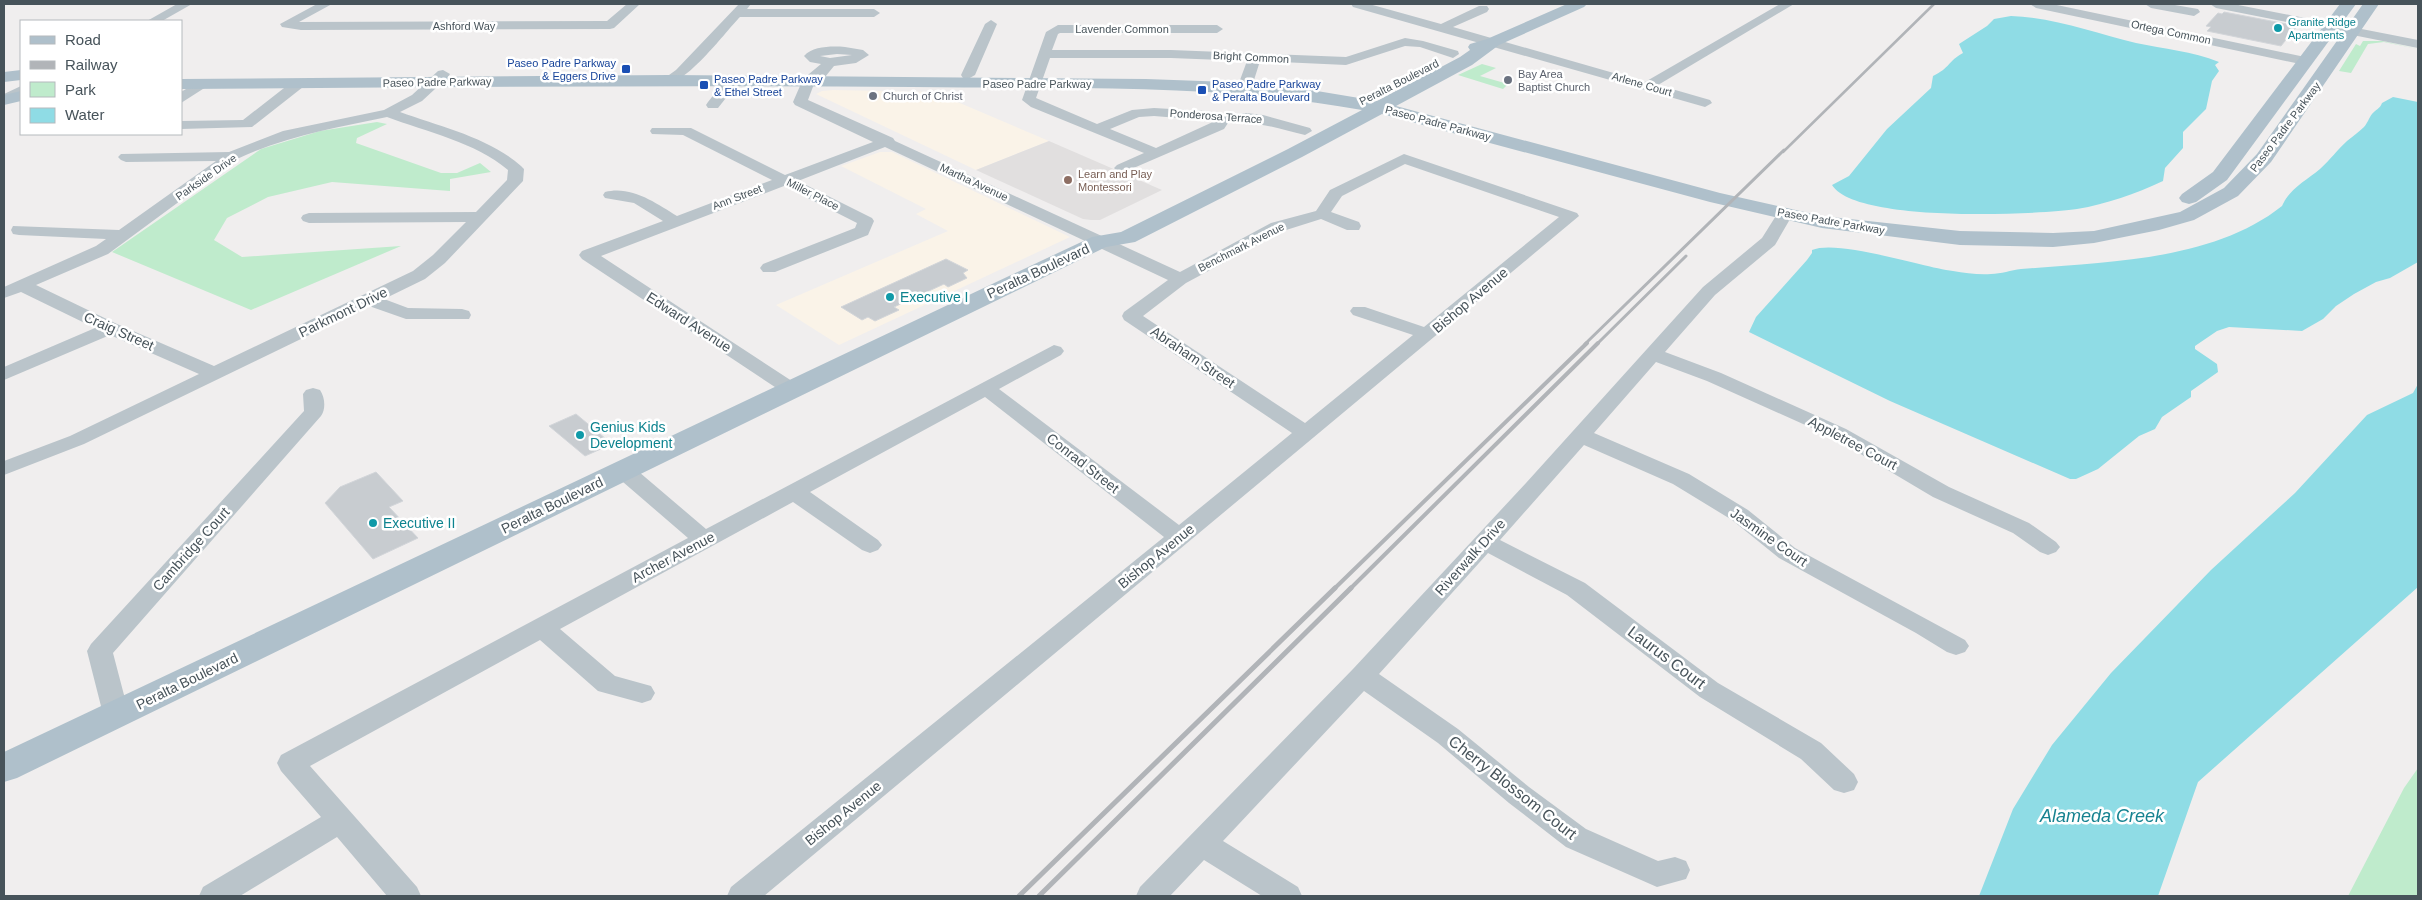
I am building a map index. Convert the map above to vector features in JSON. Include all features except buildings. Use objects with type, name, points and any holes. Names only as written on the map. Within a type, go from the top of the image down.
[{"type":"main road","name":"Peralta Boulevard","points":[[4,768],[1100,242],[1105,231],[1312,136],[1374,102],[1453,54],[1493,42],[1579,4]]},
{"type":"main road","name":"Paseo Padre Parkway","points":[[182,77],[675,77],[819,73],[968,76],[1035,80],[1163,76],[1247,80],[1434,112],[1811,210],[1926,225],[1974,228],[2051,227],[2091,224],[2149,213],[2196,194],[2220,176],[2348,4]]},
{"type":"main road","name":"Paseo Padre Parkway","points":[[675,77],[732,81],[819,73],[1204,86],[1305,94],[1374,102],[1406,114],[1717,198],[1831,224],[1912,234],[2007,240],[2094,237],[2135,230],[2187,216],[2231,192],[2264,158],[2371,4]]},
{"type":"main road","name":"Peralta Boulevard","points":[[1374,102],[1417,87],[1466,61],[1493,42]]},
{"type":"main road","points":[[4,78],[20,76]]},
{"type":"main road","name":"Paseo Padre Parkway","points":[[182,84],[298,84],[439,78]]},
{"type":"main road","points":[[4,85],[20,85]]},
{"type":"main road","points":[[1417,87],[1424,103],[1434,112]]},
{"type":"main road","points":[[4,100],[20,96]]},
{"type":"main road","points":[[1312,136],[1335,138],[1369,119],[1406,114]]},
{"type":"street","points":[[155,20],[186,4]]},
{"type":"street","name":"Ashford Way","points":[[326,4],[286,24],[301,26],[610,25],[634,4]]},
{"type":"street","name":"Arlene Court","points":[[1357,4],[1375,6],[1442,28],[1705,103]]},
{"type":"street","points":[[1647,86],[1788,4]]},
{"type":"street","name":"Ortega Common","points":[[2036,4],[2305,62]]},
{"type":"street","points":[[2151,4],[2198,8]]},
{"type":"street","points":[[2216,4],[2237,6],[2418,44]]},
{"type":"street","points":[[675,77],[741,8],[874,13]]},
{"type":"street","points":[[2174,33],[2198,8]]},
{"type":"street","points":[[1442,28],[1483,10]]},
{"type":"street","points":[[968,76],[991,24]]},
{"type":"street","points":[[1171,54],[1173,29]]},
{"type":"street","name":"Lavender Common","points":[[1044,54],[1054,30],[1217,29]]},
{"type":"street","name":"Bright Common","points":[[1044,54],[1171,54],[1346,61],[1361,59],[1403,42],[1411,42],[1453,54]]},
{"type":"street","points":[[2384,48],[2418,55]]},
{"type":"street","points":[[1044,54],[1029,100],[1156,152]]},
{"type":"street","points":[[1247,80],[1255,57]]},
{"type":"street","name":"Martha Avenue","points":[[819,73],[800,102],[888,141],[1180,279]]},
{"type":"street","name":"Parkside Drive","points":[[4,293],[76,264],[125,235],[232,156],[253,146],[288,134],[388,113],[412,102],[439,78]]},
{"type":"street","points":[[713,105],[732,81]]},
{"type":"street","points":[[182,97],[201,84]]},
{"type":"street","points":[[182,125],[247,124],[298,84]]},
{"type":"street","points":[[4,100],[20,91]]},
{"type":"street","name":"Parkmont Drive","points":[[4,468],[77,440],[419,275],[439,259],[515,182],[516,169],[508,159],[488,149],[388,113]]},
{"type":"street","name":"Ponderosa Terrace","points":[[1098,129],[1128,116],[1146,113],[1206,115],[1224,119],[1235,117],[1263,119],[1312,136]]},
{"type":"street","points":[[1122,168],[1214,128],[1224,119]]},
{"type":"street","name":"Miller Place","points":[[657,131],[686,132],[866,221],[862,231],[769,268]]},
{"type":"street","name":"Ann Street","points":[[588,255],[888,141]]},
{"type":"street","points":[[126,156],[232,156]]},
{"type":"street","name":"Bishop Avenue","points":[[742,896],[1571,216],[1404,159],[1336,193],[1322,214]]},
{"type":"street","points":[[611,195],[638,199],[674,221]]},
{"type":"street","points":[[1322,214],[1353,226]]},
{"type":"street","name":"Benchmark Avenue","points":[[1180,279],[1277,227],[1322,214]]},
{"type":"street","name":"Riverwalk Drive","points":[[1151,896],[1203,844],[1362,676],[1709,291],[1769,241],[1784,214]]},
{"type":"street","points":[[309,218],[479,217]]},
{"type":"street","points":[[19,230],[125,235]]},
{"type":"street","name":"Edward Avenue","points":[[588,255],[791,389]]},
{"type":"street","name":"Abraham Street","points":[[1180,279],[1132,316],[1306,433]]},
{"type":"street","name":"Craig Street","points":[[23,286],[110,328],[216,374]]},
{"type":"street","points":[[369,300],[406,313],[462,315]]},
{"type":"street","points":[[1359,311],[1428,334]]},
{"type":"street","points":[[4,374],[110,328]]},
{"type":"street","name":"Archer Avenue","points":[[341,820],[291,763],[1054,351]]},
{"type":"street","name":"Appletree Court","points":[[1651,354],[1714,377],[1839,433],[1941,492],[2021,528],[2048,547]]},
{"type":"street","name":"Conrad Street","points":[[986,388],[1180,537]]},
{"type":"street","name":"Cambridge Court","points":[[116,714],[100,651],[314,412],[313,394]]},
{"type":"street","name":"Jasmine Court","points":[[1580,435],[1680,479],[1740,515],[1787,553],[1925,627],[1956,646]]},
{"type":"street","points":[[624,471],[704,540]]},
{"type":"street","points":[[794,492],[870,546]]},
{"type":"street","name":"Laurus Court","points":[[1484,541],[1576,589],[1710,690],[1811,751],[1844,782]]},
{"type":"street","points":[[542,628],[607,684],[642,693]]},
{"type":"street","name":"Cherry Blossom Court","points":[[1362,676],[1448,736],[1576,838],[1657,874],[1676,870]]},
{"type":"street","points":[[214,896],[341,820],[406,896]]},
{"type":"street","points":[[1203,844],[1287,896]]},
{"type":"shaded area","points":[[822,91],[934,92],[1049,141],[976,170],[816,94]]},
{"type":"shaded area","name":"Learn and Play Montessori","points":[[1049,141],[1162,190],[1100,220],[1091,220],[1083,219],[976,170]]},
{"type":"shaded area","points":[[880,152],[892,152],[1070,237],[839,345],[776,305],[948,231],[916,214],[926,209],[841,166]]},
{"type":"green space","points":[[2363,41],[2382,41],[2418,49],[2384,42],[2368,44],[2351,73],[2339,71],[2356,44],[2360,46]]},
{"type":"green space","points":[[1482,64],[1496,68],[1480,76],[1508,84],[1503,89],[1458,75]]},
{"type":"green space","points":[[377,122],[387,124],[357,138],[356,143],[441,173],[457,173],[480,163],[491,172],[450,179],[450,191],[332,182],[268,197],[227,218],[214,240],[242,257],[401,246],[251,310],[112,252],[261,149],[320,131]]},
{"type":"green space","points":[[2418,768],[2418,896],[2348,896],[2404,788]]},
{"type":"water","points":[[2011,16],[2058,22],[2136,43],[2199,55],[2219,62],[2215,65],[2219,71],[2212,81],[2206,109],[2183,132],[2183,148],[2165,168],[2163,181],[2121,198],[2077,209],[1987,214],[1947,214],[1874,206],[1847,197],[1832,185],[1849,176],[1887,129],[1931,88],[1933,76],[1963,53],[1959,44],[1987,26],[1994,19]]},
{"type":"water","points":[[2393,97],[2418,102],[2418,262],[2390,278],[2376,282],[2354,294],[2336,306],[2323,319],[2302,331],[2229,327],[2217,331],[2195,346],[2195,349],[2217,364],[2218,372],[2191,391],[2191,397],[2162,417],[2155,429],[2139,436],[2098,469],[2076,479],[2070,479],[1890,401],[1749,332],[1756,317],[1807,260],[1812,250],[1840,248],[1967,273],[1986,274],[2158,256],[2224,238],[2254,224],[2282,206],[2294,190],[2320,169],[2344,144],[2364,127],[2382,103]]},
{"type":"water","name":"Alameda Creek","points":[[2418,384],[2418,587],[2198,782],[2158,896],[1979,896],[2013,809],[2052,745],[2111,673],[2211,570],[2295,493],[2367,415],[2413,393]]},
{"type":"railway","points":[[1783,152],[1934,4]]},
{"type":"railway","points":[[1585,344],[1784,150]]},
{"type":"railway","points":[[1597,344],[1686,256]]},
{"type":"railway","points":[[1334,589],[1587,343]]},
{"type":"railway","points":[[1350,589],[1598,343]]},
{"type":"railway","points":[[1019,896],[1335,588]]},
{"type":"railway","points":[[1039,896],[1351,588]]},
{"type":"place","name":"Granite Ridge Apartments","points":[[2278,28]]},
{"type":"place","name":"Paseo Padre Parkway & Eggers Drive","points":[[626,69]]},
{"type":"place","name":"Bay Area Baptist Church","points":[[1508,80]]},
{"type":"place","name":"Paseo Padre Parkway & Ethel Street","points":[[704,85]]},
{"type":"place","name":"Paseo Padre Parkway & Peralta Boulevard","points":[[1202,90]]},
{"type":"place","name":"Church of Christ","points":[[873,96]]},
{"type":"place","name":"Learn and Play Montessori","points":[[1068,180]]},
{"type":"place","name":"Executive I","points":[[890,297]]},
{"type":"place","name":"Genius Kids Development","points":[[580,435]]},
{"type":"place","name":"Executive II","points":[[373,523]]}]
